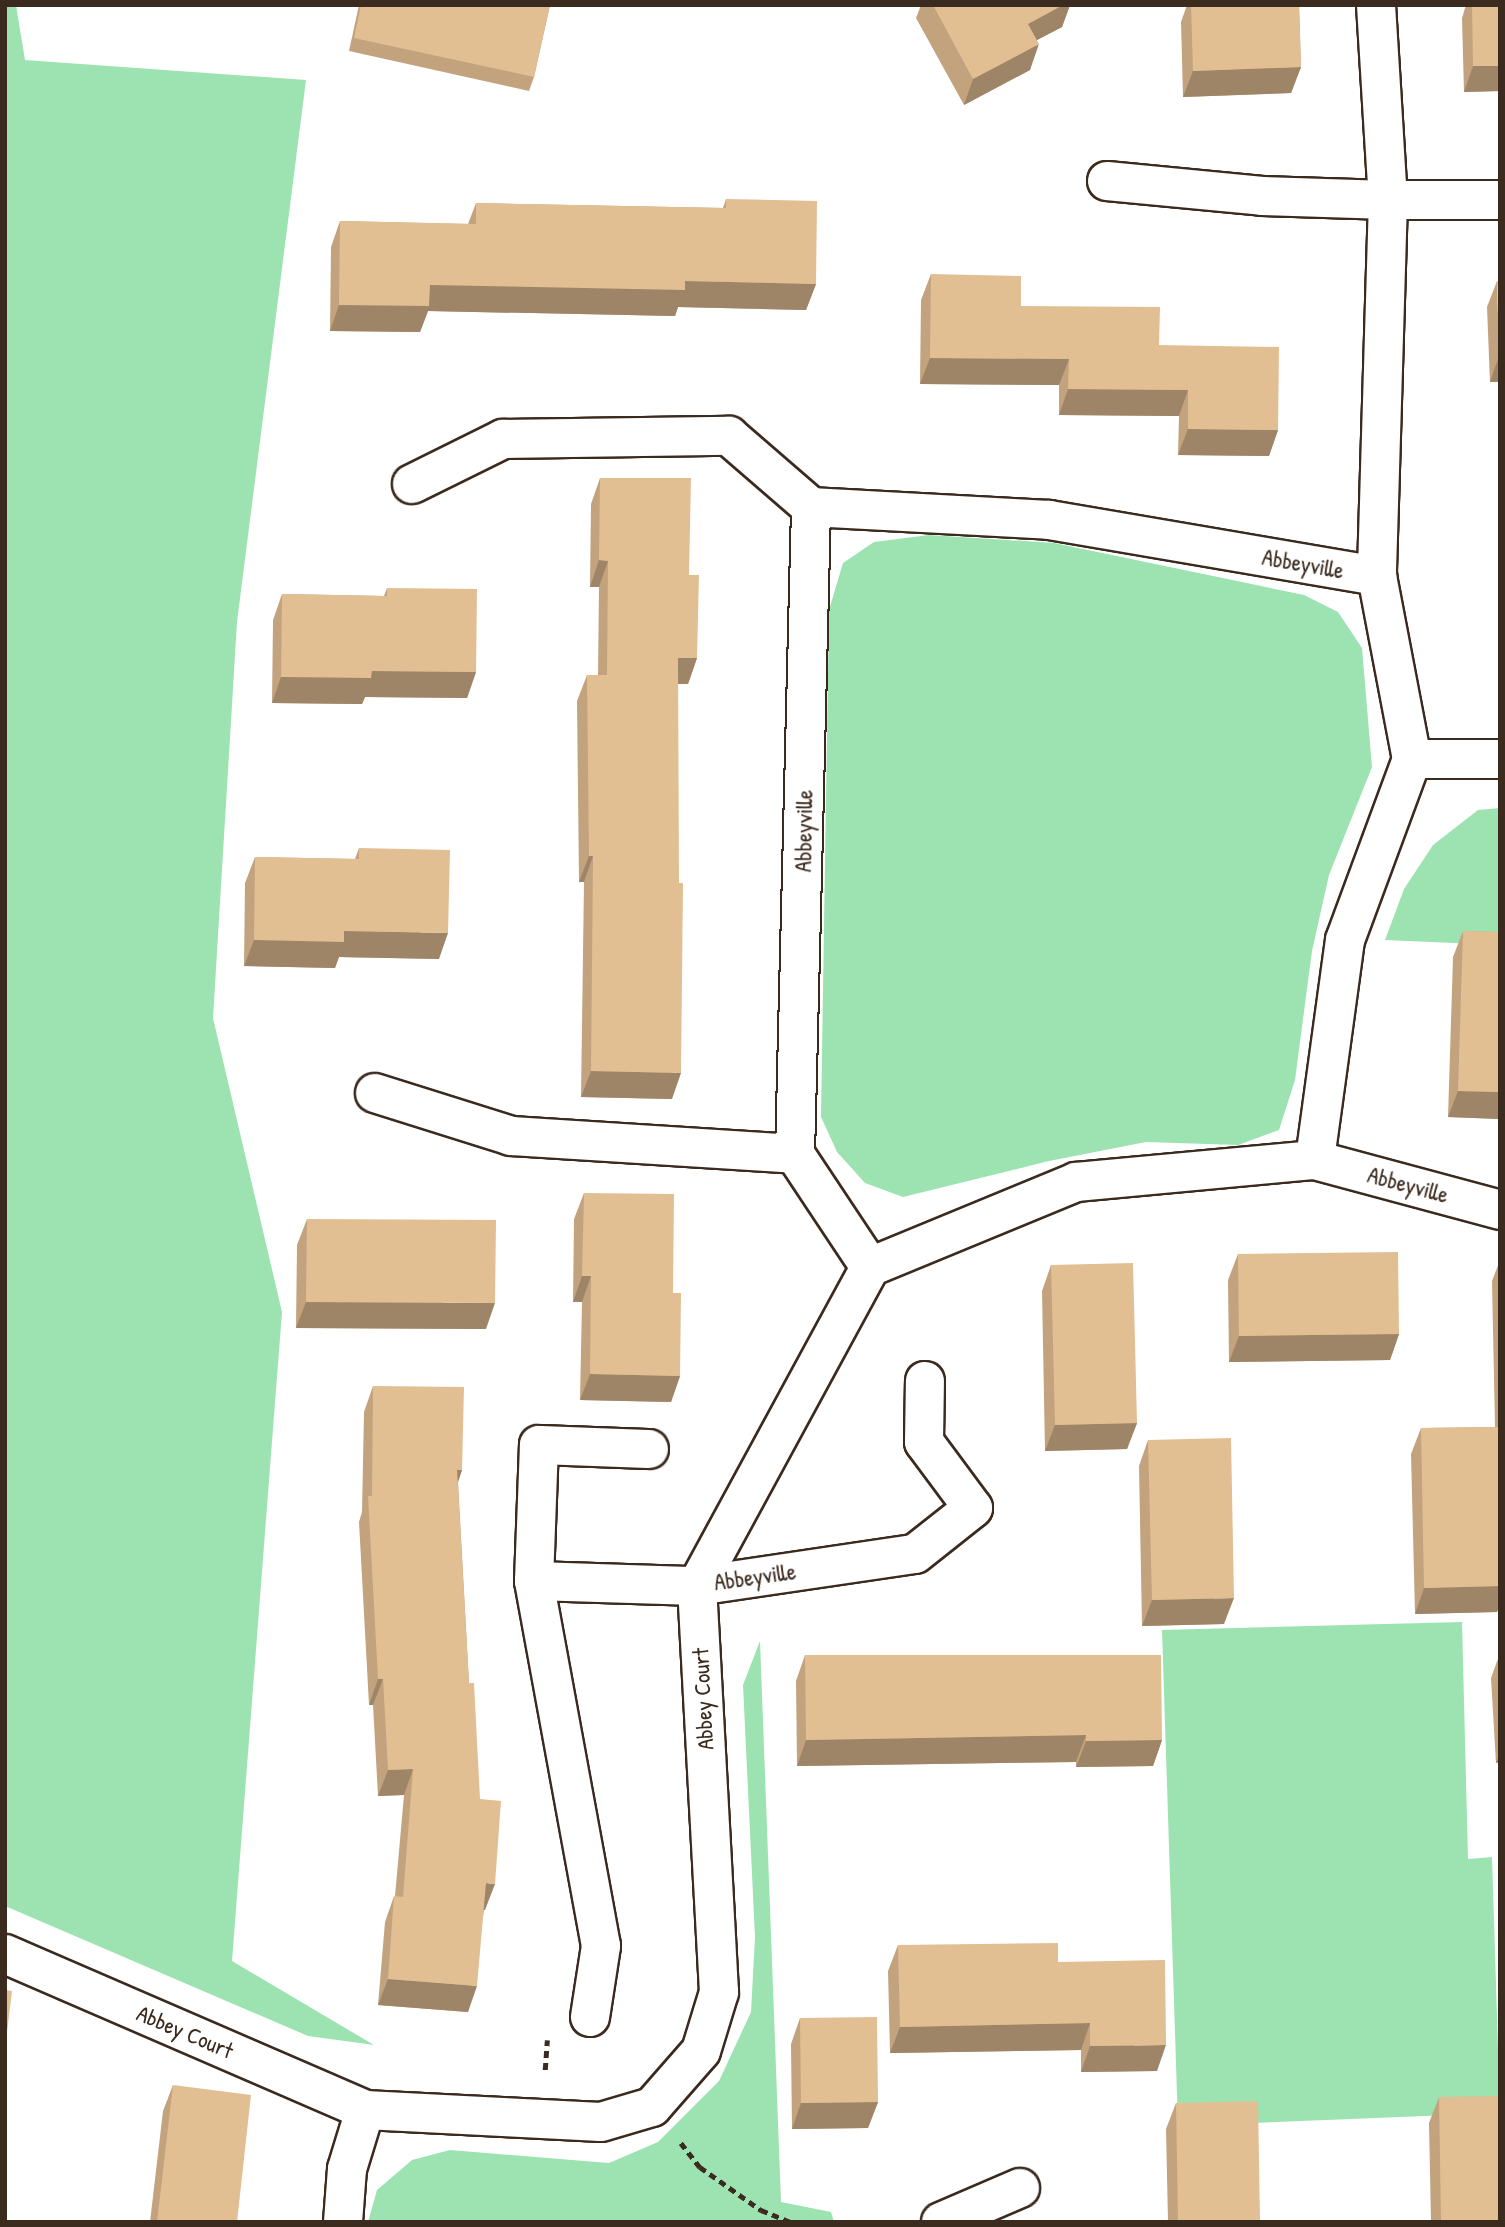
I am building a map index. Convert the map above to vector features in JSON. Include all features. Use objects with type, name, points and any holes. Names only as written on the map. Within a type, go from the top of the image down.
[{"type":"street","name":"Abbeyville","points":[[1376,5],[1388,200],[1377,576],[1412,759]]},
{"type":"street","points":[[1107,181],[1262,196],[1500,200]]},
{"type":"street","points":[[412,484],[503,439],[729,436],[811,507]]},
{"type":"street","name":"Abbeyville","points":[[794,1154],[811,507],[1049,520],[1377,576]]},
{"type":"street","points":[[1315,1160],[1345,940],[1412,759],[1500,759]]},
{"type":"street","points":[[375,1093],[511,1136],[794,1154],[870,1267]]},
{"type":"street","name":"Abbeyville","points":[[697,1586],[870,1267],[1076,1182],[1315,1160],[1500,1210]]},
{"type":"street","name":"Abbeyville","points":[[697,1586],[915,1554],[973,1508],[923,1442],[925,1381]]},
{"type":"street","points":[[590,2017],[601,1946],[534,1581],[539,1445],[649,1449]]},
{"type":"street","points":[[534,1581],[697,1586]]},
{"type":"street","name":"Abbey Court","points":[[5,1954],[365,2110],[601,2122],[652,2107],[701,2051],[719,1992],[697,1586]]},
{"type":"street","points":[[343,2222],[347,2169],[365,2110]]},
{"type":"street","points":[[941,2222],[1020,2189]]},
{"type":"path","points":[[540,2118],[550,2017],[590,2017]]},
{"type":"path","points":[[652,2107],[700,2167],[761,2210],[791,2222]]},
{"type":"green space","points":[[5,5],[16,5],[25,60],[306,80],[237,622],[213,1018],[282,1312],[232,1961],[374,2045],[308,2036],[5,1906]]},
{"type":"green space","points":[[929,535],[1054,543],[1304,595],[1338,612],[1362,648],[1372,767],[1329,875],[1312,951],[1295,1080],[1279,1130],[1238,1145],[1146,1142],[1049,1161],[903,1197],[865,1183],[837,1152],[821,1117],[829,610],[843,563],[874,542]]},
{"type":"green space","points":[[1500,808],[1500,945],[1385,940],[1404,889],[1433,845],[1478,810]]},
{"type":"green space","points":[[1462,1622],[1468,1859],[1492,1857],[1500,2113],[1178,2126],[1162,1630]]},
{"type":"green space","points":[[760,1641],[781,2202],[831,2212],[834,2222],[368,2222],[377,2190],[412,2160],[450,2150],[609,2163],[658,2142],[719,2081],[751,2012],[755,1937],[743,1685]]},
{"type":"building","points":[[361,5],[550,5],[534,77],[354,38]]},
{"type":"building","points":[[933,5],[1063,5],[1028,24],[1039,44],[973,79]]},
{"type":"building","points":[[1191,5],[1299,5],[1301,67],[1193,71]]},
{"type":"building","points":[[1472,5],[1500,5],[1500,66],[1473,66]]},
{"type":"building","points":[[726,199],[817,201],[816,284],[685,281],[685,290],[430,285],[429,306],[339,305],[340,221],[476,224],[476,203],[726,208]]},
{"type":"building","points":[[931,274],[1021,276],[1021,306],[1160,307],[1159,345],[1279,347],[1278,430],[1188,429],[1188,390],[1068,389],[1069,359],[930,358]]},
{"type":"building","points":[[1497,281],[1500,281],[1500,356],[1499,356]]},
{"type":"building","points":[[600,478],[691,478],[689,575],[699,575],[697,658],[678,658],[679,883],[683,883],[681,1073],[591,1071],[593,856],[589,856],[587,675],[607,675],[608,561],[599,560]]},
{"type":"building","points":[[387,588],[477,589],[476,672],[372,671],[371,678],[281,677],[282,594],[387,596]]},
{"type":"building","points":[[359,848],[450,850],[448,933],[344,931],[344,942],[254,940],[255,857],[359,859]]},
{"type":"building","points":[[1463,931],[1500,932],[1500,1092],[1458,1091]]},
{"type":"building","points":[[584,1193],[674,1194],[673,1293],[681,1293],[680,1376],[590,1374],[591,1276],[582,1276]]},
{"type":"building","points":[[307,1219],[496,1220],[495,1303],[306,1302]]},
{"type":"building","points":[[1398,1252],[1399,1334],[1239,1336],[1238,1254]]},
{"type":"building","points":[[1133,1263],[1137,1423],[1055,1425],[1051,1265]]},
{"type":"building","points":[[373,1386],[464,1387],[462,1470],[457,1470],[469,1683],[474,1683],[480,1799],[501,1801],[495,1884],[486,1883],[477,1986],[388,1979],[394,1896],[403,1897],[413,1769],[388,1770],[383,1679],[378,1679],[368,1496],[372,1496]]},
{"type":"building","points":[[1500,1427],[1500,1586],[1424,1588],[1421,1428]]},
{"type":"building","points":[[1231,1438],[1234,1598],[1152,1600],[1148,1440]]},
{"type":"building","points":[[805,1655],[1161,1655],[1162,1740],[1086,1741],[1086,1735],[806,1740]]},
{"type":"building","points":[[1058,1943],[1058,1962],[1165,1960],[1166,2045],[1090,2046],[1090,2023],[900,2027],[898,1945]]},
{"type":"building","points":[[5,1990],[12,1991],[5,2049]]},
{"type":"building","points":[[877,2017],[878,2102],[801,2103],[800,2018]]},
{"type":"building","points":[[173,2085],[251,2095],[237,2222],[157,2222]]},
{"type":"building","points":[[1500,2096],[1500,2222],[1441,2222],[1439,2097]]},
{"type":"building","points":[[1258,2101],[1260,2222],[1178,2222],[1176,2103]]}]
